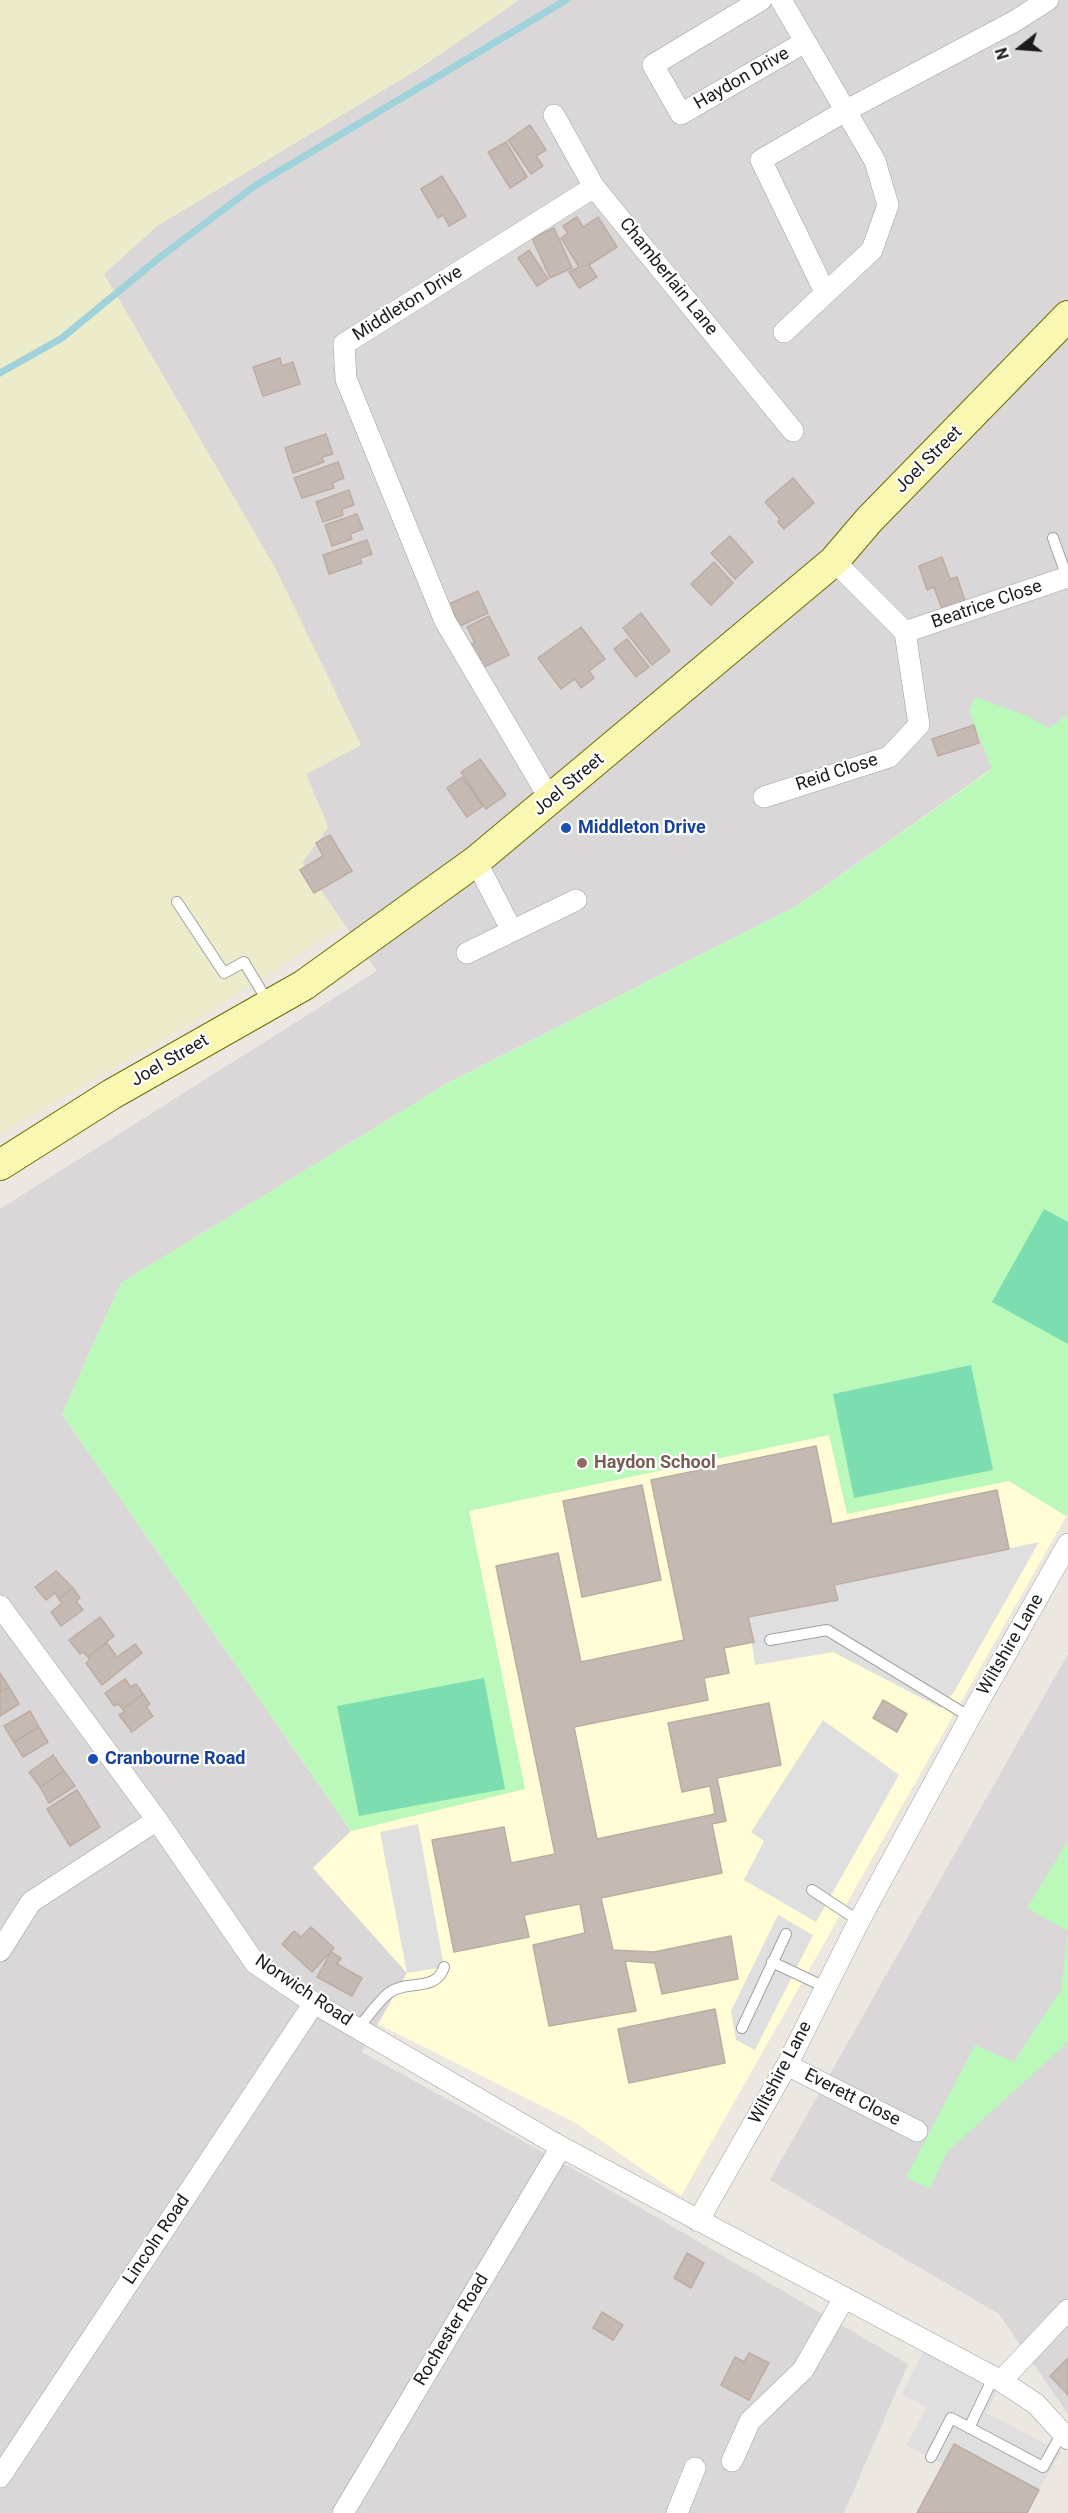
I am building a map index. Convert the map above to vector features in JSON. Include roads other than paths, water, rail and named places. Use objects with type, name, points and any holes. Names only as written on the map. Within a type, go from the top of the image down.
[{"type":"main road","name":"Joel Street","points":[[0,1166],[112,1094],[304,985],[476,861],[551,801],[834,561],[869,520],[1068,316]]},
{"type":"street","name":"Haydon Drive","points":[[761,0],[653,65],[681,114],[805,42]]},
{"type":"street","name":"Haydon Drive","points":[[781,0],[847,110],[874,161],[888,205],[872,250],[784,332]]},
{"type":"street","points":[[825,292],[761,160],[847,110],[1016,21],[1048,0]]},
{"type":"street","name":"Chamberlain Lane","points":[[554,115],[594,187],[794,431]]},
{"type":"street","name":"Middleton Drive","points":[[551,801],[445,621],[346,379],[344,344],[594,187]]},
{"type":"street","points":[[834,561],[905,632]]},
{"type":"street","name":"Beatrice Close","points":[[905,632],[1068,577]]},
{"type":"street","name":"Reid Close","points":[[764,797],[889,757],[919,725],[905,632]]},
{"type":"street","points":[[476,861],[511,929]]},
{"type":"street","points":[[467,953],[511,929],[576,900]]},
{"type":"street","name":"Wiltshire Lane","points":[[698,2221],[787,2065],[859,1921],[970,1717],[1068,1544]]},
{"type":"street","name":"Norwich Road","points":[[0,1606],[157,1820],[255,1963],[314,2003],[561,2146],[698,2221]]},
{"type":"street","points":[[0,1951],[31,1902],[157,1820]]},
{"type":"street","name":"Lincoln Road","points":[[0,2476],[314,2003]]},
{"type":"street","name":"Everett Close","points":[[787,2065],[917,2131]]},
{"type":"street","name":"Rochester Road","points":[[343,2513],[561,2146]]},
{"type":"street","points":[[698,2221],[997,2379],[1036,2404],[1065,2436]]},
{"type":"street","points":[[732,2461],[750,2421],[803,2370],[844,2298]]},
{"type":"street","points":[[997,2379],[1068,2310]]},
{"type":"street","points":[[677,2513],[695,2468]]},
{"type":"lane","points":[[1053,538],[1068,577]]},
{"type":"lane","points":[[177,902],[224,973],[244,962],[270,1005]]},
{"type":"lane","points":[[770,1640],[827,1630],[970,1717]]},
{"type":"lane","points":[[812,1890],[859,1921]]},
{"type":"lane","points":[[742,2028],[786,1934]]},
{"type":"lane","points":[[772,1962],[825,1988]]},
{"type":"lane","points":[[358,2028],[391,1991],[435,1980],[442,1975],[444,1967]]},
{"type":"lane","points":[[969,2428],[997,2379]]},
{"type":"lane","points":[[931,2457],[951,2418],[1043,2467],[1065,2436]]},
{"type":"waterway","points":[[0,373],[62,338],[159,258],[256,185],[566,0]]},
{"type":"place","name":"Middleton Drive","points":[[566,828]]},
{"type":"place","name":"Haydon School","points":[[582,1463]]},
{"type":"place","name":"Cranbourne Road","points":[[93,1759]]}]
